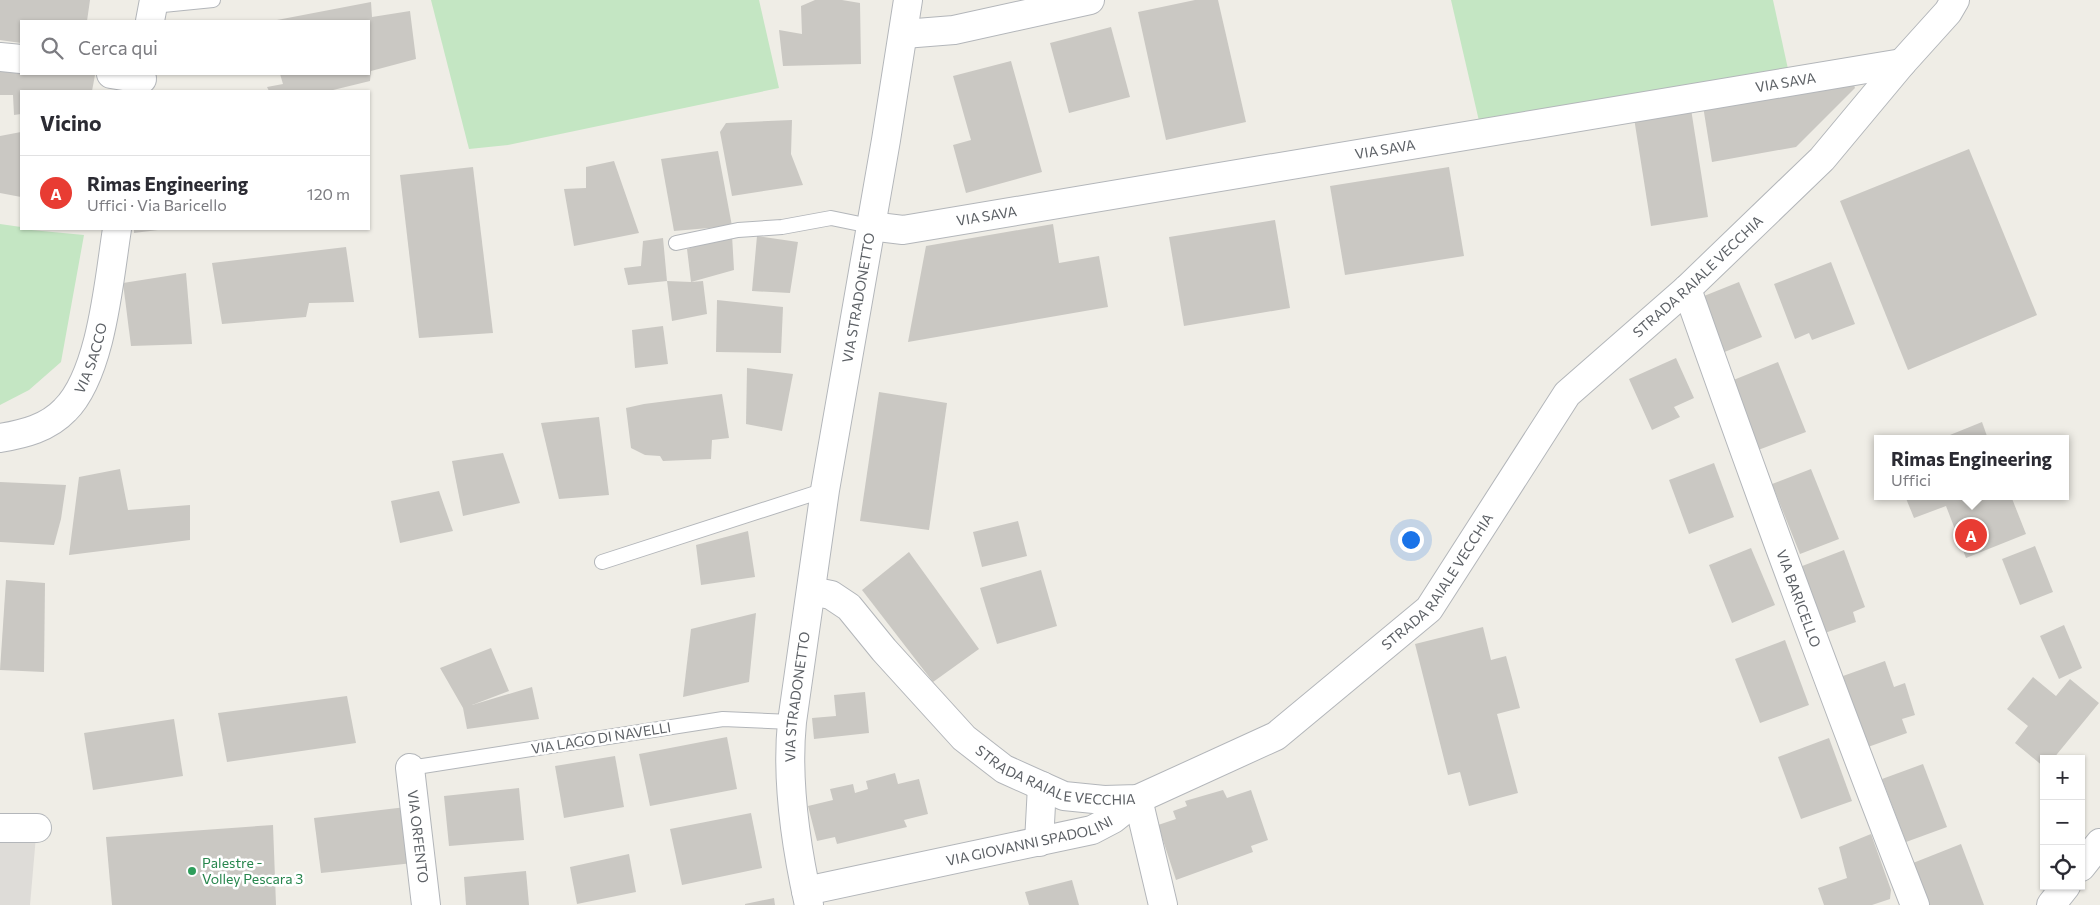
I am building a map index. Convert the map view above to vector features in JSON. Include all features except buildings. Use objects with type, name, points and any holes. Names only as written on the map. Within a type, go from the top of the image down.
[{"type":"street","name":"VIA STRADONETTO","points":[[807,898],[794,817],[790,741],[792,722],[825,490],[904,34],[908,0]]},
{"type":"street","points":[[904,34],[954,30],[1090,0]]},
{"type":"street","name":"STRADA RAIALE VECCHIA","points":[[811,590],[831,595],[849,607],[884,650],[964,738],[1004,769],[1064,796],[1104,800],[1138,799],[1276,736],[1429,609],[1568,394],[1687,290],[1822,159],[1902,62],[1948,12],[1955,0]]},
{"type":"street","points":[[0,58],[20,59]]},
{"type":"street","name":"VIA SAVA","points":[[870,226],[902,230],[1902,62]]},
{"type":"street","points":[[115,75],[141,81]]},
{"type":"street","name":"VIA SACCO","points":[[0,438],[25,433],[47,424],[65,410],[80,388],[96,349],[117,230]]},
{"type":"street","name":"VIA BARICELLO","points":[[1687,290],[1849,738],[1915,905]]},
{"type":"street","name":"VIA ORFENTO","points":[[410,768],[426,905]]},
{"type":"street","points":[[1039,842],[1042,786]]},
{"type":"street","points":[[1138,799],[1163,905]]},
{"type":"street","name":"VIA GIOVANNI SPADOLINI","points":[[807,898],[1092,830],[1112,819],[1138,799]]},
{"type":"street","points":[[0,828],[37,828]]},
{"type":"street","points":[[2085,862],[2100,843]]},
{"type":"street","points":[[2051,905],[2063,890]]},
{"type":"lane","points":[[152,9],[213,0]]},
{"type":"lane","name":"VIA STRADONETTO","points":[[676,243],[738,230],[782,227],[831,218],[870,226]]},
{"type":"lane","points":[[602,562],[825,490]]},
{"type":"lane","name":"VIA LAGO DI NAVELLI","points":[[410,768],[723,719],[792,722]]},
{"type":"shaded area","points":[[36,836],[30,905],[0,905],[0,837]]},
{"type":"green space","points":[[431,0],[759,0],[779,88],[508,145],[469,149]]},
{"type":"green space","points":[[1451,0],[1773,0],[1788,69],[1479,121]]},
{"type":"green space","points":[[0,224],[20,227],[20,230],[84,235],[61,362],[29,390],[0,405]]},
{"type":"place","name":"Rimas Engineering","points":[[1971,535]]},
{"type":"place","name":"Palestre - Volley Pescara 3","points":[[192,871]]}]
